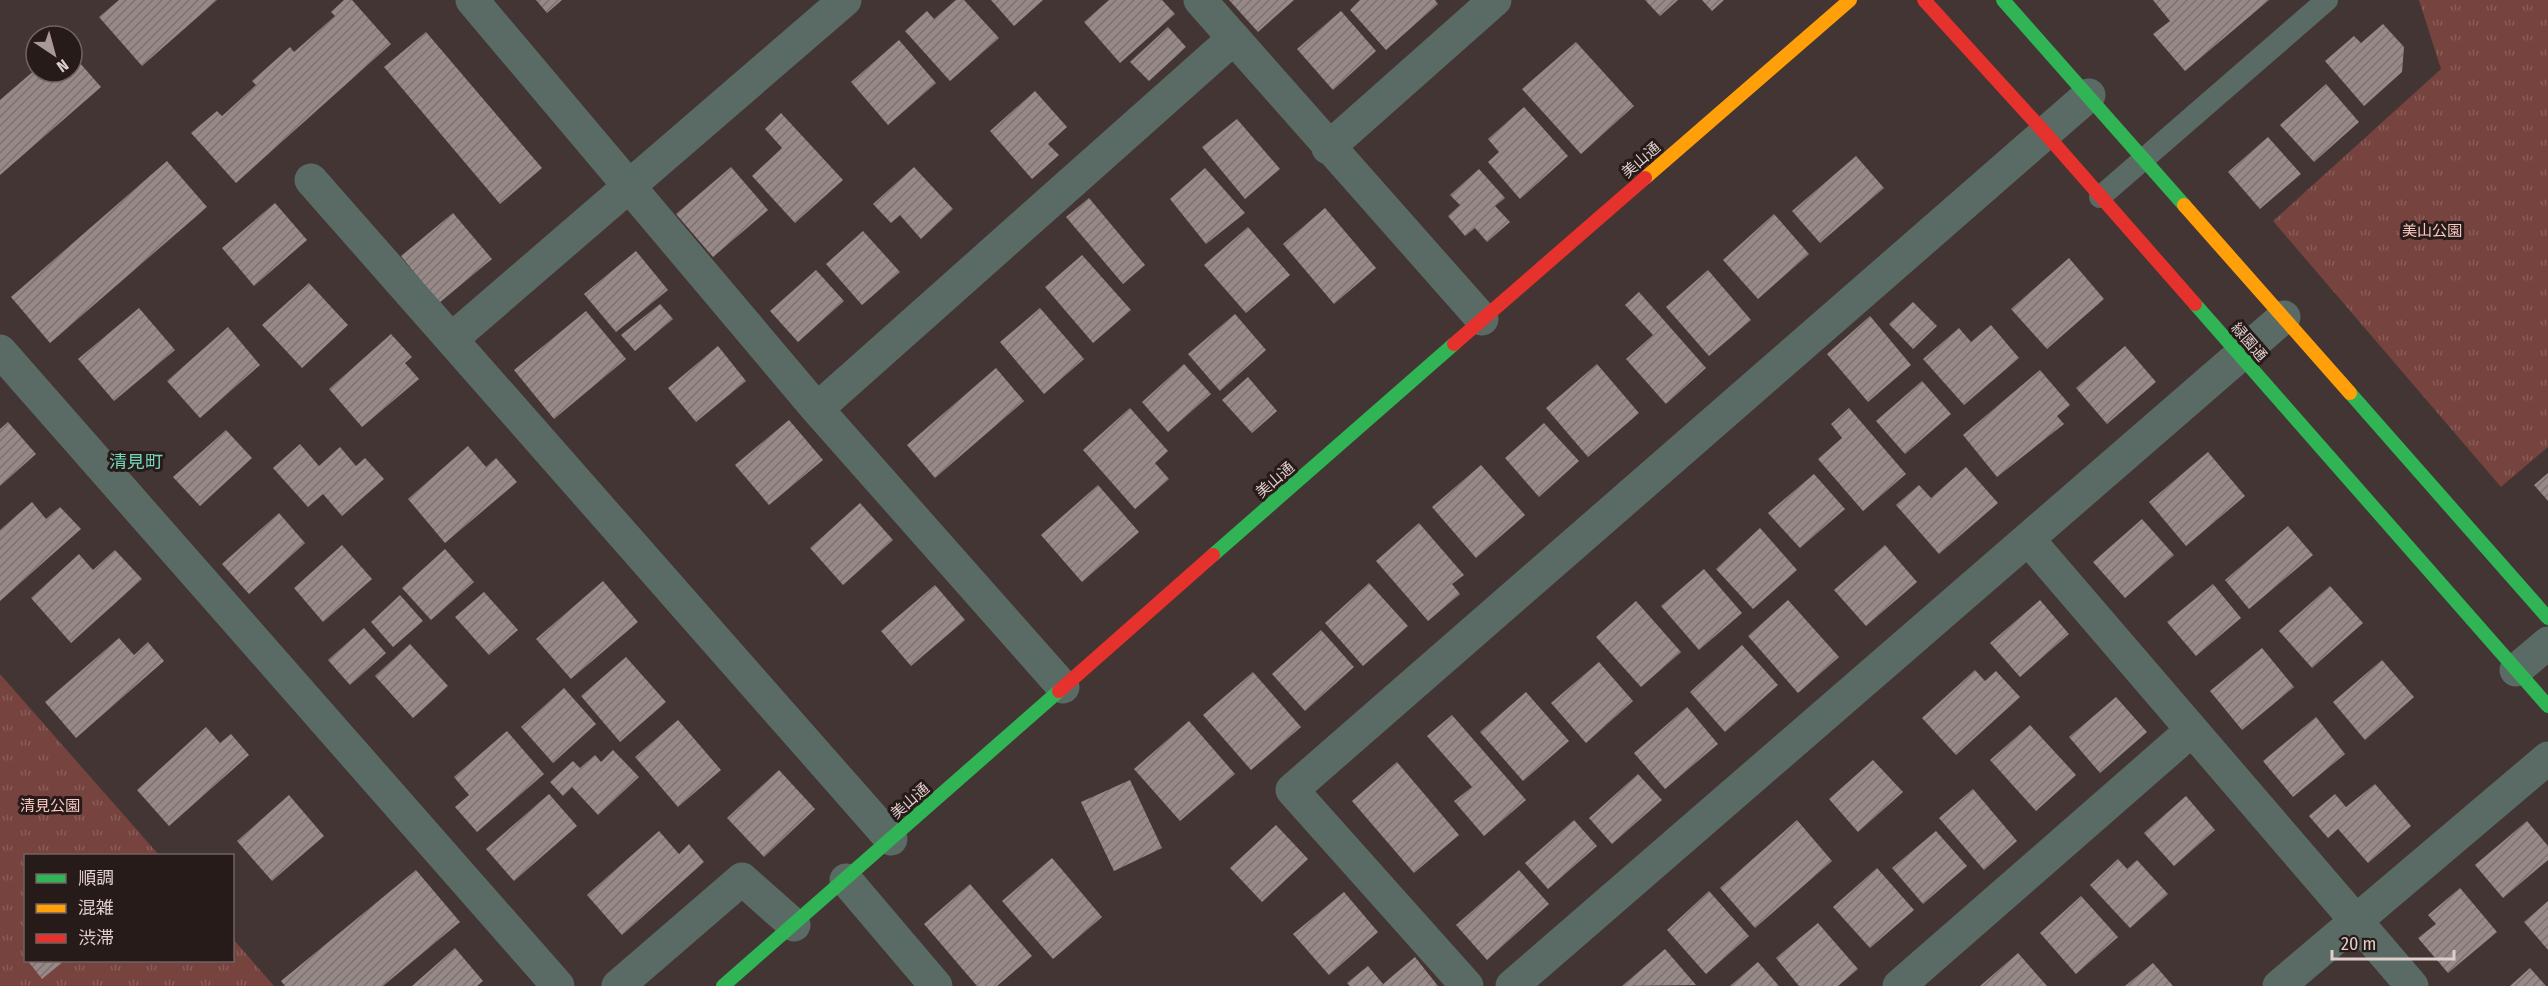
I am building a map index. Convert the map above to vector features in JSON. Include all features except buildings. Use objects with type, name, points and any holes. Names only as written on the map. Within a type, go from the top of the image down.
[{"type":"street","points":[[472,0],[817,409],[1063,687]]},
{"type":"street","points":[[453,338],[845,0]]},
{"type":"street","points":[[1200,0],[1482,319]]},
{"type":"street","points":[[1328,147],[1495,0]]},
{"type":"street","name":"美山通","points":[[723,986],[1482,319],[1850,0]]},
{"type":"street","name":"緑園通","points":[[1924,0],[2045,133],[2548,706]]},
{"type":"street","points":[[2003,0],[2548,618]]},
{"type":"street","points":[[817,409],[1234,38]]},
{"type":"street","points":[[1467,986],[1292,790],[2089,95]]},
{"type":"street","points":[[311,180],[453,338],[891,839]]},
{"type":"street","points":[[1512,986],[2284,318]]},
{"type":"street","points":[[2,357],[558,986]]},
{"type":"street","points":[[2028,539],[2412,986]]},
{"type":"street","points":[[2516,670],[2548,643]]},
{"type":"street","points":[[1899,986],[2192,730]]},
{"type":"street","points":[[2279,986],[2548,758]]},
{"type":"street","points":[[618,986],[742,879],[794,925]]},
{"type":"street","points":[[846,880],[936,986]]},
{"type":"lane","points":[[2100,196],[2327,0]]},
{"type":"green space","name":"美山公園","points":[[2419,0],[2548,0],[2548,447],[2501,487],[2273,221],[2441,69]]},
{"type":"green space","name":"清見公園","points":[[0,674],[158,854],[24,854],[24,962],[234,962],[234,940],[274,986],[0,986]]},
{"type":"traffic: fast","points":[[2003,0],[2184,205]]},
{"type":"traffic: fast","points":[[2195,304],[2548,706]]},
{"type":"traffic: fast","points":[[1213,555],[1454,344]]},
{"type":"traffic: fast","points":[[2350,393],[2548,618]]},
{"type":"traffic: fast","points":[[723,986],[1059,691]]},
{"type":"traffic: slow","points":[[1645,178],[1850,0]]},
{"type":"traffic: slow","points":[[2184,205],[2350,393]]},
{"type":"traffic: jam","points":[[1924,0],[2045,133],[2195,304]]},
{"type":"traffic: jam","points":[[1454,344],[1645,178]]},
{"type":"traffic: jam","points":[[1059,691],[1213,555]]},
{"type":"district","name":"清見町","points":[[136,462]]}]
